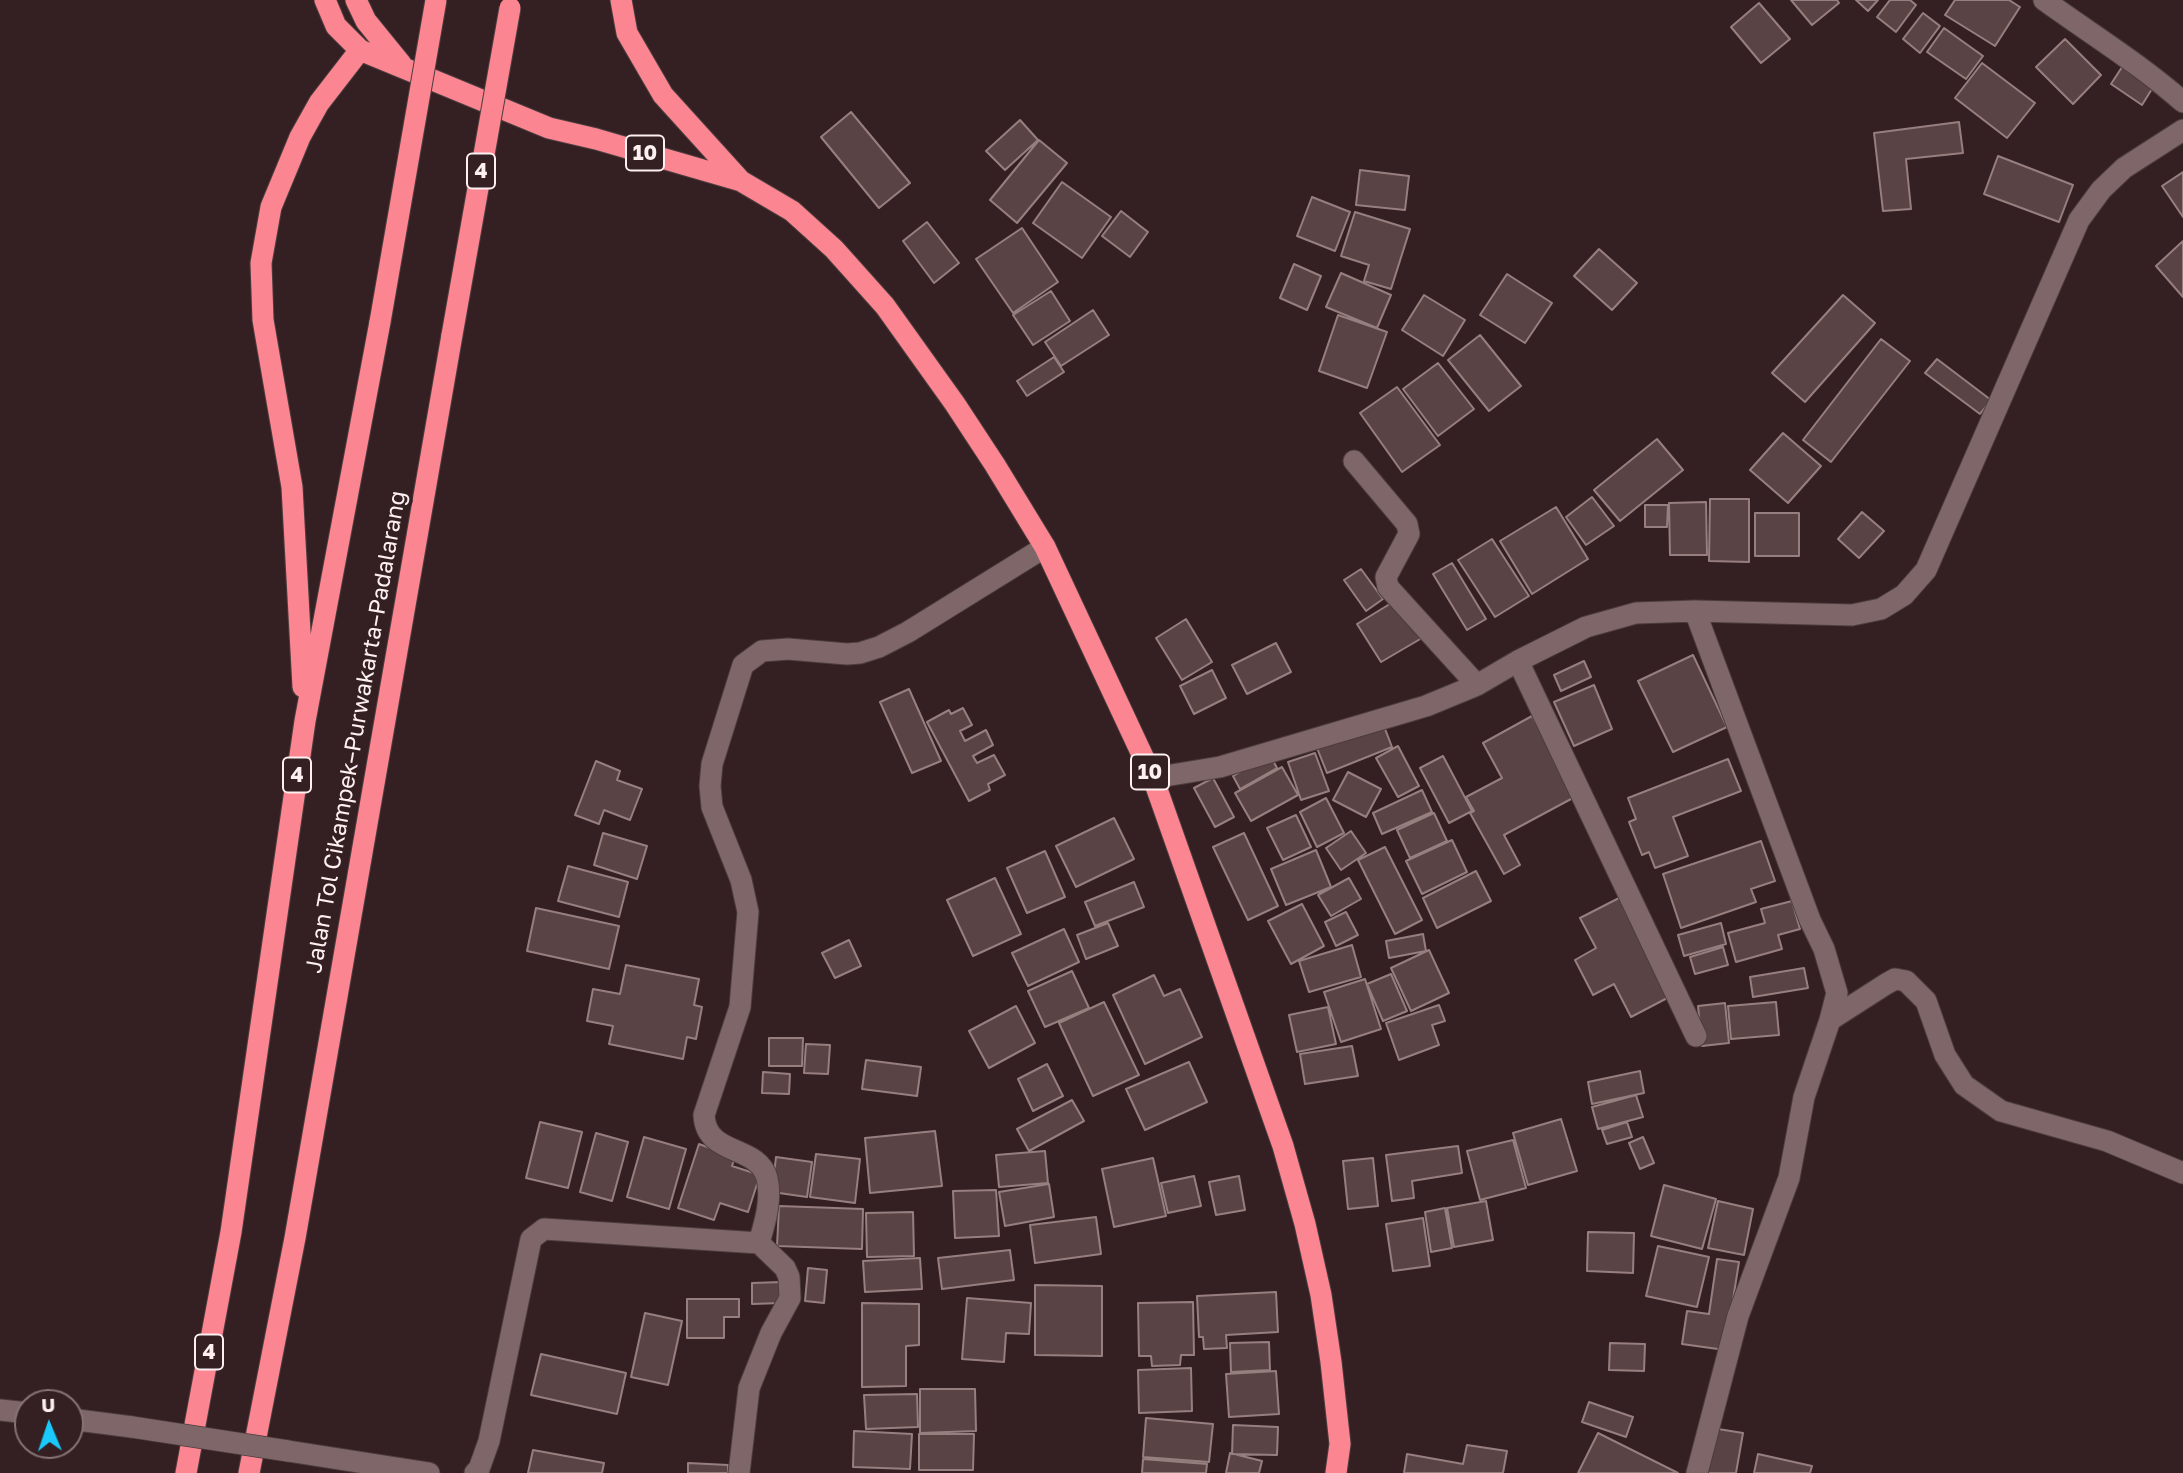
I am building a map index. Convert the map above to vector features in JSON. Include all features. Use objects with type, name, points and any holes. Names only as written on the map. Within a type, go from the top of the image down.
[{"type":"highway","name":"10","points":[[325,0],[336,26],[360,50],[549,128],[741,181],[792,211],[816,231],[885,306],[989,455],[1045,547],[1153,778],[1283,1146],[1321,1295],[1340,1444],[1336,1473]]},
{"type":"highway","name":"10","points":[[356,0],[366,21],[405,69]]},
{"type":"highway","name":"Jalan Tol Cikampek–Purwakarta–Padalarang","points":[[186,1473],[231,1232],[305,721],[380,322],[436,0]]},
{"type":"highway","points":[[621,0],[627,33],[663,95],[741,181]]},
{"type":"highway","name":"Jalan Tol Cikampek–Purwakarta–Padalarang","points":[[248,1473],[295,1238],[510,4]]},
{"type":"highway","points":[[305,721],[292,487],[263,320],[261,263],[271,207],[300,137],[319,103],[360,50]]},
{"type":"street","points":[[2045,0],[2114,51],[2151,74],[2183,102]]},
{"type":"street","points":[[1153,778],[1220,767],[1416,709],[1477,685],[1586,627],[1636,612],[1852,615],[1881,609],[1904,595],[1926,570],[2079,220],[2101,190],[2124,169],[2183,130]]},
{"type":"street","points":[[1354,461],[1407,524],[1409,534],[1386,577],[1388,587],[1477,685]]},
{"type":"street","points":[[759,1243],[769,1208],[766,1176],[755,1161],[712,1138],[705,1127],[704,1115],[740,1007],[748,912],[741,880],[712,807],[710,786],[712,764],[743,665],[762,651],[788,649],[848,654],[879,647],[908,632],[1045,547]]},
{"type":"street","points":[[1695,611],[1806,907],[1824,948],[1837,993],[1804,1097],[1789,1178],[1738,1316],[1697,1473]]},
{"type":"street","points":[[1518,661],[1696,1036]]},
{"type":"street","points":[[1830,1020],[1895,979],[1906,981],[1926,1002],[1945,1055],[1964,1085],[2001,1111],[2107,1141],[2183,1173]]},
{"type":"street","points":[[475,1473],[489,1441],[531,1239],[544,1229],[759,1243],[785,1268],[789,1277],[790,1298],[771,1333],[749,1388],[738,1473]]},
{"type":"street","points":[[84,1421],[429,1473]]},
{"type":"building","points":[[1791,0],[1837,0],[1839,3],[1812,25]]},
{"type":"building","points":[[1856,0],[1878,0],[1868,11]]},
{"type":"building","points":[[1890,0],[1910,0],[1916,5],[1896,32],[1877,17]]},
{"type":"building","points":[[1955,0],[2009,0],[2020,7],[1995,46],[1945,15]]},
{"type":"building","points":[[1759,3],[1790,39],[1761,63],[1731,27]]},
{"type":"building","points":[[1923,13],[1940,26],[1920,53],[1903,39]]},
{"type":"building","points":[[1944,28],[1983,56],[1966,79],[1927,52]]},
{"type":"building","points":[[2065,39],[2101,75],[2073,104],[2036,67]]},
{"type":"building","points":[[1982,63],[2035,103],[2007,138],[1955,98]]},
{"type":"building","points":[[2124,64],[2155,84],[2142,105],[2111,84]]},
{"type":"building","points":[[851,112],[910,183],[879,208],[821,137]]},
{"type":"building","points":[[1020,120],[1038,140],[1005,170],[986,151]]},
{"type":"building","points":[[1959,122],[1963,153],[1906,159],[1911,209],[1883,211],[1874,133]]},
{"type":"building","points":[[1039,140],[1067,163],[1017,223],[990,200]]},
{"type":"building","points":[[1998,156],[2073,185],[2059,222],[1984,194]]},
{"type":"building","points":[[1360,170],[1409,176],[1405,210],[1356,205]]},
{"type":"building","points":[[2183,172],[2183,217],[2162,186]]},
{"type":"building","points":[[1062,182],[1111,217],[1082,258],[1033,223]]},
{"type":"building","points":[[1312,197],[1350,212],[1335,251],[1297,236]]},
{"type":"building","points":[[1121,211],[1148,232],[1130,257],[1102,236]]},
{"type":"building","points":[[1355,212],[1410,229],[1391,289],[1364,281],[1369,265],[1341,256]]},
{"type":"building","points":[[927,222],[959,263],[934,283],[903,241]]},
{"type":"building","points":[[1022,228],[1058,282],[1013,313],[976,259]]},
{"type":"building","points":[[2183,241],[2183,297],[2156,266]]},
{"type":"building","points":[[1599,249],[1637,283],[1612,310],[1574,276]]},
{"type":"building","points":[[1294,264],[1321,276],[1307,310],[1280,298]]},
{"type":"building","points":[[1341,273],[1391,295],[1377,328],[1326,307]]},
{"type":"building","points":[[1507,274],[1552,303],[1525,343],[1480,315]]},
{"type":"building","points":[[1051,291],[1070,321],[1033,345],[1013,315]]},
{"type":"building","points":[[1424,295],[1465,320],[1443,356],[1402,330]]},
{"type":"building","points":[[1843,295],[1875,323],[1805,402],[1772,373]]},
{"type":"building","points":[[1093,310],[1109,335],[1061,366],[1045,342]]},
{"type":"building","points":[[1338,315],[1387,332],[1367,388],[1319,371]]},
{"type":"building","points":[[1480,335],[1521,386],[1489,411],[1448,360]]},
{"type":"building","points":[[1881,339],[1910,361],[1831,462],[1803,440]]},
{"type":"building","points":[[1054,357],[1064,372],[1027,396],[1017,381]]},
{"type":"building","points":[[1937,359],[1991,400],[1980,414],[1925,373]]},
{"type":"building","points":[[1438,363],[1474,409],[1438,436],[1403,389]]},
{"type":"building","points":[[1397,387],[1440,445],[1402,472],[1360,413]]},
{"type":"building","points":[[1783,433],[1821,466],[1788,503],[1750,470]]},
{"type":"building","points":[[1657,439],[1683,470],[1620,521],[1594,490]]},
{"type":"building","points":[[1592,497],[1614,526],[1586,545],[1566,517]]},
{"type":"building","points":[[1710,499],[1749,499],[1749,562],[1709,561]]},
{"type":"building","points":[[1706,502],[1707,555],[1670,555],[1669,503]]},
{"type":"building","points":[[1645,505],[1668,505],[1667,527],[1645,527]]},
{"type":"building","points":[[1556,507],[1588,559],[1532,594],[1500,541]]},
{"type":"building","points":[[1862,512],[1884,531],[1859,558],[1838,539]]},
{"type":"building","points":[[1755,513],[1799,513],[1799,556],[1755,556]]},
{"type":"building","points":[[1492,539],[1529,596],[1495,617],[1458,560]]},
{"type":"building","points":[[1452,563],[1486,619],[1467,630],[1433,574]]},
{"type":"building","points":[[1361,569],[1383,599],[1366,611],[1344,580]]},
{"type":"building","points":[[1398,599],[1422,638],[1381,662],[1357,624]]},
{"type":"building","points":[[1186,619],[1212,662],[1182,680],[1156,638]]},
{"type":"building","points":[[1276,643],[1291,672],[1247,694],[1232,665]]},
{"type":"building","points":[[1693,655],[1727,727],[1673,752],[1638,681]]},
{"type":"building","points":[[1584,661],[1591,677],[1561,691],[1554,675]]},
{"type":"building","points":[[1212,670],[1226,698],[1194,714],[1180,686]]},
{"type":"building","points":[[1594,685],[1612,729],[1574,746],[1554,702]]},
{"type":"building","points":[[909,689],[941,761],[912,773],[880,702]]},
{"type":"building","points":[[963,708],[972,725],[960,731],[965,741],[986,730],[993,745],[973,756],[977,763],[994,755],[1005,775],[988,784],[990,790],[969,801],[927,722],[949,710],[951,714]]},
{"type":"building","points":[[1532,716],[1576,794],[1504,835],[1520,865],[1504,874],[1470,813],[1474,811],[1466,797],[1502,778],[1483,743]]},
{"type":"building","points":[[1382,721],[1392,747],[1327,773],[1317,748]]},
{"type":"building","points":[[1398,746],[1419,786],[1398,797],[1376,758]]},
{"type":"building","points":[[1315,753],[1329,791],[1301,800],[1288,762]]},
{"type":"building","points":[[1270,755],[1277,768],[1240,789],[1233,776]]},
{"type":"building","points":[[1443,756],[1472,811],[1449,823],[1420,768]]},
{"type":"building","points":[[1728,759],[1741,791],[1673,817],[1688,856],[1655,868],[1649,852],[1642,855],[1629,822],[1636,819],[1628,798]]},
{"type":"building","points":[[596,761],[620,771],[617,780],[642,789],[630,820],[604,810],[599,824],[575,815]]},
{"type":"building","points":[[1282,767],[1298,795],[1251,821],[1235,793]]},
{"type":"building","points":[[1348,772],[1381,789],[1366,817],[1333,800]]},
{"type":"building","points":[[1213,778],[1234,817],[1215,827],[1194,788]]},
{"type":"building","points":[[1422,790],[1432,812],[1382,834],[1373,813]]},
{"type":"building","points":[[1326,798],[1344,833],[1317,847],[1300,812]]},
{"type":"building","points":[[1434,813],[1447,841],[1410,858],[1397,830]]},
{"type":"building","points":[[1296,815],[1311,847],[1283,860],[1267,828]]},
{"type":"building","points":[[1114,818],[1134,859],[1076,887],[1056,846]]},
{"type":"building","points":[[1351,831],[1366,853],[1341,870],[1326,848]]},
{"type":"building","points":[[603,833],[647,846],[637,879],[594,865]]},
{"type":"building","points":[[1244,833],[1278,906],[1248,920],[1213,847]]},
{"type":"building","points":[[1452,840],[1467,872],[1422,894],[1406,861]]},
{"type":"building","points":[[1761,841],[1775,881],[1751,889],[1756,902],[1681,928],[1663,874]]},
{"type":"building","points":[[1385,847],[1422,920],[1395,934],[1358,860]]},
{"type":"building","points":[[1316,850],[1331,887],[1286,905],[1271,869]]},
{"type":"building","points":[[1045,851],[1065,897],[1027,913],[1007,868]]},
{"type":"building","points":[[568,866],[628,882],[619,917],[558,901]]},
{"type":"building","points":[[1476,871],[1491,901],[1437,928],[1423,898]]},
{"type":"building","points":[[995,878],[1021,934],[973,956],[947,900]]},
{"type":"building","points":[[1349,878],[1361,899],[1331,916],[1318,895]]},
{"type":"building","points":[[1134,882],[1144,907],[1095,926],[1085,902]]},
{"type":"building","points":[[1621,897],[1673,995],[1631,1017],[1614,984],[1593,995],[1575,960],[1596,948],[1580,918]]},
{"type":"building","points":[[1792,901],[1800,929],[1778,935],[1782,949],[1736,962],[1728,933],[1765,923],[1761,909]]},
{"type":"building","points":[[1302,904],[1324,946],[1291,964],[1268,921]]},
{"type":"building","points":[[536,908],[619,926],[609,969],[527,951]]},
{"type":"building","points":[[1346,912],[1358,935],[1336,946],[1325,922]]},
{"type":"building","points":[[1108,923],[1118,946],[1086,959],[1077,935]]},
{"type":"building","points":[[1721,923],[1726,944],[1684,956],[1678,935]]},
{"type":"building","points":[[1064,929],[1079,962],[1028,986],[1012,953]]},
{"type":"building","points":[[1423,934],[1426,951],[1389,958],[1386,941]]},
{"type":"building","points":[[849,940],[861,966],[835,978],[822,953]]},
{"type":"building","points":[[1352,945],[1361,977],[1309,992],[1299,961]]},
{"type":"building","points":[[1723,947],[1728,965],[1695,974],[1690,957]]},
{"type":"building","points":[[1429,950],[1449,993],[1411,1011],[1391,968]]},
{"type":"building","points":[[626,965],[699,979],[694,1005],[702,1007],[696,1039],[687,1037],[683,1059],[609,1044],[613,1026],[587,1021],[593,989],[620,994]]},
{"type":"building","points":[[1804,968],[1808,988],[1753,997],[1750,977]]},
{"type":"building","points":[[1072,971],[1089,1008],[1045,1027],[1028,991]]},
{"type":"building","points":[[1391,974],[1407,1011],[1383,1021],[1367,984]]},
{"type":"building","points":[[1154,975],[1164,996],[1180,989],[1202,1037],[1145,1064],[1113,995]]},
{"type":"building","points":[[1365,979],[1381,1029],[1341,1042],[1324,992]]},
{"type":"building","points":[[1104,1002],[1139,1075],[1093,1096],[1059,1023]]},
{"type":"building","points":[[1776,1002],[1779,1035],[1731,1039],[1728,1006]]},
{"type":"building","points":[[1725,1003],[1729,1043],[1702,1046],[1698,1006]]},
{"type":"building","points":[[1439,1005],[1445,1021],[1432,1025],[1439,1045],[1399,1060],[1386,1023]]},
{"type":"building","points":[[1016,1006],[1035,1043],[989,1068],[969,1031]]},
{"type":"building","points":[[1328,1007],[1336,1044],[1297,1052],[1289,1015]]},
{"type":"building","points":[[769,1038],[803,1038],[802,1066],[769,1066]]},
{"type":"building","points":[[806,1044],[830,1045],[828,1074],[804,1073]]},
{"type":"building","points":[[1352,1046],[1358,1076],[1305,1084],[1300,1054]]},
{"type":"building","points":[[866,1060],[921,1067],[917,1096],[862,1089]]},
{"type":"building","points":[[1189,1062],[1207,1102],[1145,1130],[1126,1089]]},
{"type":"building","points":[[1047,1064],[1063,1096],[1033,1111],[1018,1079]]},
{"type":"building","points":[[1640,1071],[1644,1093],[1592,1104],[1588,1082]]},
{"type":"building","points":[[763,1072],[790,1074],[789,1094],[762,1093]]},
{"type":"building","points":[[1636,1095],[1643,1117],[1598,1129],[1592,1107]]},
{"type":"building","points":[[1072,1100],[1084,1121],[1029,1151],[1017,1129]]},
{"type":"building","points":[[1561,1119],[1577,1171],[1528,1185],[1513,1133]]},
{"type":"building","points":[[540,1122],[582,1132],[568,1188],[526,1178]]},
{"type":"building","points":[[1627,1122],[1632,1137],[1607,1144],[1602,1130]]},
{"type":"building","points":[[935,1131],[942,1186],[870,1193],[865,1138]]},
{"type":"building","points":[[596,1133],[628,1142],[612,1201],[580,1192]]},
{"type":"building","points":[[644,1137],[686,1149],[669,1209],[627,1197]]},
{"type":"building","points":[[1643,1137],[1654,1163],[1640,1169],[1629,1143]]},
{"type":"building","points":[[1513,1140],[1526,1188],[1480,1200],[1467,1151]]},
{"type":"building","points":[[699,1144],[735,1157],[732,1166],[760,1175],[748,1212],[720,1203],[714,1220],[678,1208]]},
{"type":"building","points":[[1458,1146],[1462,1173],[1412,1181],[1414,1198],[1392,1201],[1386,1155]]},
{"type":"building","points":[[1045,1151],[1048,1183],[999,1187],[996,1155]]},
{"type":"building","points":[[816,1154],[860,1159],[855,1203],[810,1197]]},
{"type":"building","points":[[776,1157],[812,1162],[807,1197],[772,1192]]},
{"type":"building","points":[[1153,1158],[1166,1216],[1114,1227],[1102,1169]]},
{"type":"building","points":[[1373,1158],[1378,1206],[1348,1209],[1343,1161]]},
{"type":"building","points":[[1194,1176],[1201,1206],[1168,1213],[1161,1183]]},
{"type":"building","points":[[1239,1176],[1245,1210],[1216,1215],[1209,1182]]},
{"type":"building","points":[[1049,1184],[1054,1217],[1005,1226],[999,1192]]},
{"type":"building","points":[[1664,1185],[1716,1199],[1702,1249],[1651,1236]]},
{"type":"building","points":[[996,1190],[999,1236],[955,1238],[953,1191]]},
{"type":"building","points":[[1486,1201],[1493,1240],[1454,1247],[1447,1208]]},
{"type":"building","points":[[1718,1201],[1753,1209],[1744,1255],[1708,1248]]},
{"type":"building","points":[[779,1206],[863,1209],[862,1249],[777,1246]]},
{"type":"building","points":[[1445,1208],[1452,1248],[1431,1252],[1425,1212]]},
{"type":"building","points":[[913,1212],[914,1256],[867,1257],[866,1213]]},
{"type":"building","points":[[1096,1217],[1101,1254],[1035,1263],[1030,1225]]},
{"type":"building","points":[[1423,1218],[1430,1266],[1393,1271],[1386,1224]]},
{"type":"building","points":[[1588,1232],[1634,1233],[1633,1273],[1587,1271]]},
{"type":"building","points":[[1658,1246],[1709,1257],[1697,1307],[1646,1296]]},
{"type":"building","points":[[1010,1250],[1014,1280],[942,1289],[938,1258]]},
{"type":"building","points":[[920,1258],[922,1289],[865,1292],[863,1261]]},
{"type":"building","points":[[1717,1259],[1739,1262],[1725,1350],[1682,1344],[1687,1311],[1709,1314]]},
{"type":"building","points":[[808,1268],[827,1270],[824,1303],[805,1301]]},
{"type":"building","points":[[781,1282],[781,1303],[752,1304],[752,1283]]},
{"type":"building","points":[[1035,1285],[1102,1286],[1102,1356],[1035,1355]]},
{"type":"building","points":[[1276,1292],[1278,1332],[1226,1335],[1227,1348],[1204,1349],[1203,1337],[1199,1337],[1197,1296]]},
{"type":"building","points":[[967,1298],[1031,1303],[1029,1334],[1006,1333],[1004,1362],[962,1359]]},
{"type":"building","points":[[687,1299],[739,1299],[739,1317],[724,1317],[724,1338],[687,1338]]},
{"type":"building","points":[[1193,1302],[1194,1355],[1181,1355],[1180,1365],[1152,1366],[1151,1356],[1139,1356],[1138,1303]]},
{"type":"building","points":[[862,1303],[919,1304],[919,1345],[906,1346],[906,1386],[862,1387]]},
{"type":"building","points":[[645,1313],[682,1321],[668,1385],[631,1377]]},
{"type":"building","points":[[1269,1342],[1270,1370],[1231,1372],[1230,1343]]},
{"type":"building","points":[[1610,1343],[1645,1344],[1644,1371],[1609,1370]]},
{"type":"building","points":[[541,1354],[626,1373],[617,1414],[531,1395]]},
{"type":"building","points":[[1191,1368],[1192,1411],[1139,1413],[1138,1370]]},
{"type":"building","points":[[1276,1371],[1279,1414],[1229,1417],[1226,1374]]},
{"type":"building","points":[[920,1389],[975,1389],[976,1431],[920,1433]]},
{"type":"building","points":[[917,1394],[918,1427],[866,1429],[864,1395]]},
{"type":"building","points":[[1589,1402],[1633,1417],[1626,1437],[1582,1422]]},
{"type":"building","points":[[1146,1418],[1213,1424],[1209,1462],[1143,1457]]},
{"type":"building","points":[[1233,1425],[1278,1427],[1277,1455],[1232,1454]]},
{"type":"building","points":[[1712,1428],[1743,1433],[1736,1473],[1703,1473]]},
{"type":"building","points":[[854,1431],[912,1434],[910,1469],[853,1467]]},
{"type":"building","points":[[1598,1433],[1678,1473],[1578,1473]]},
{"type":"building","points":[[919,1434],[974,1434],[973,1470],[919,1470]]},
{"type":"building","points":[[1467,1445],[1507,1451],[1503,1473],[1404,1473],[1407,1454],[1463,1464]]},
{"type":"building","points":[[533,1450],[604,1463],[602,1473],[528,1473]]},
{"type":"building","points":[[1230,1453],[1262,1461],[1259,1473],[1226,1473]]},
{"type":"building","points":[[1758,1454],[1812,1466],[1810,1473],[1754,1473]]},
{"type":"building","points":[[1143,1459],[1207,1464],[1206,1473],[1142,1473]]},
{"type":"building","points":[[688,1463],[728,1465],[728,1473],[688,1473]]}]
